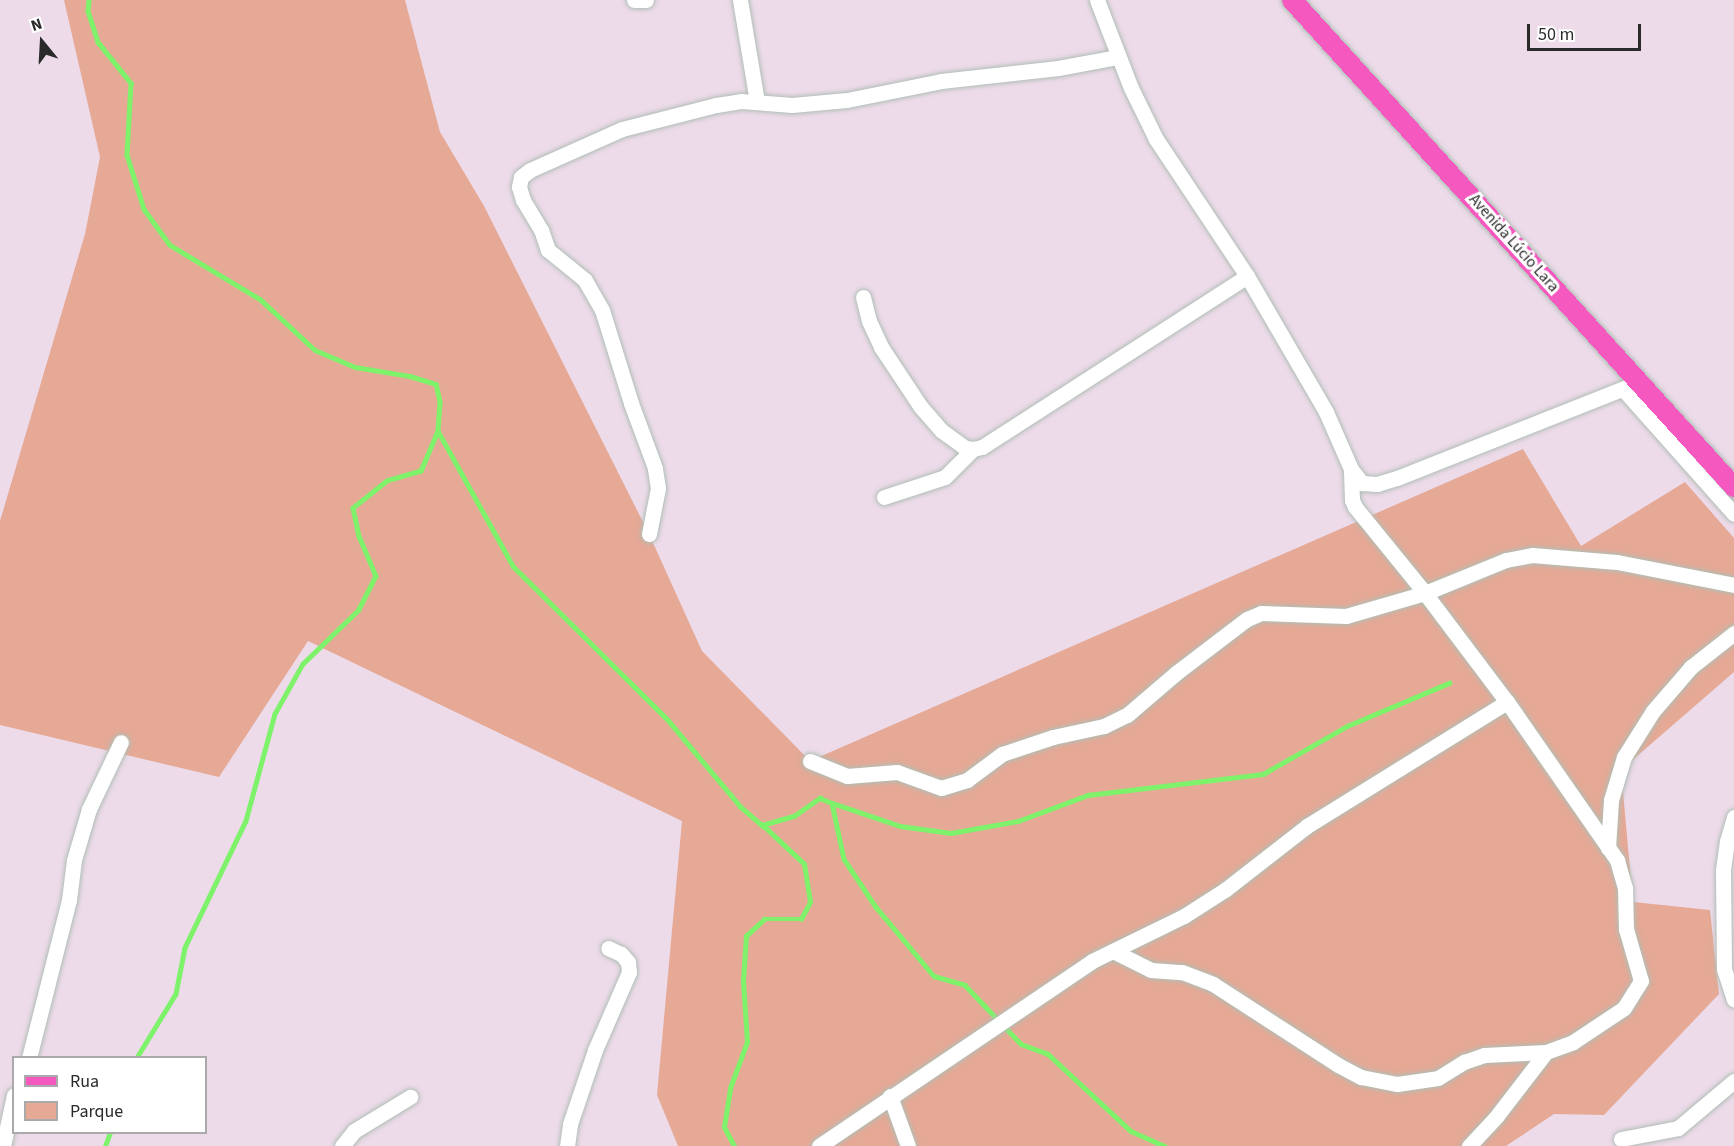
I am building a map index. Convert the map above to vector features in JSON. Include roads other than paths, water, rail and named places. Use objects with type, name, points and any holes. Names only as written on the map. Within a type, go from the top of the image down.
[{"type":"main road","name":"Avenida Lúcio Lara","points":[[1292,0],[1631,386],[1734,487]]},
{"type":"street","points":[[634,0],[646,0]]},
{"type":"street","points":[[740,0],[757,102]]},
{"type":"street","points":[[1097,0],[1118,57],[1156,139],[1247,276],[1326,412],[1352,469],[1362,483],[1377,484],[1631,386],[1734,514]]},
{"type":"street","points":[[648,534],[658,488],[655,468],[631,403],[602,310],[585,280],[548,250],[541,230],[523,200],[519,187],[521,177],[530,170],[622,129],[716,105],[741,101],[792,105],[847,100],[941,81],[1058,68],[1118,57]]},
{"type":"street","points":[[863,297],[869,321],[881,347],[920,406],[942,431],[965,448],[973,449],[982,447],[1247,276]]},
{"type":"street","points":[[884,497],[945,477],[973,449]]},
{"type":"street","points":[[1113,951],[1151,970],[1182,972],[1213,984],[1338,1065],[1361,1077],[1397,1084],[1438,1078],[1464,1062],[1484,1055],[1546,1052],[1573,1042],[1624,1008],[1641,981],[1626,929],[1625,888],[1617,860],[1507,702],[1425,593],[1355,507],[1352,500],[1352,469]]},
{"type":"street","points":[[810,761],[847,776],[897,772],[941,788],[967,780],[1002,754],[1053,737],[1104,726],[1127,715],[1176,673],[1247,620],[1261,613],[1346,616],[1425,593],[1506,560],[1532,555],[1617,562],[1734,585]]},
{"type":"street","points":[[1608,848],[1611,800],[1624,757],[1653,711],[1691,667],[1734,633]]},
{"type":"street","points":[[819,1146],[1092,961],[1184,916],[1226,889],[1307,826],[1507,702]]},
{"type":"street","points":[[30,1056],[69,900],[74,860],[89,809],[121,742]]},
{"type":"street","points":[[1734,817],[1727,841],[1723,871],[1724,969],[1734,999]]},
{"type":"street","points":[[567,1146],[570,1124],[595,1050],[629,972],[628,962],[621,954],[608,948]]},
{"type":"street","points":[[1469,1146],[1510,1100],[1546,1052]]},
{"type":"street","points":[[1621,1139],[1678,1128],[1734,1081]]},
{"type":"street","points":[[890,1096],[908,1146]]},
{"type":"street","points":[[342,1146],[354,1131],[410,1097]]},
{"type":"street","points":[[3,1146],[12,1104]]},
{"type":"waterway","points":[[89,0],[88,11],[98,42],[131,83],[127,155],[144,209],[170,245],[260,299],[315,350],[355,367],[410,376],[436,384],[440,402],[438,431],[421,471],[387,481],[353,508],[359,536],[376,576],[359,610],[303,664],[275,714],[246,821],[185,948],[176,994],[138,1056]]},
{"type":"waterway","points":[[438,431],[513,566],[668,720],[741,807],[762,825],[794,816],[820,798],[832,803],[844,859],[876,907],[934,976],[965,985],[1021,1044],[1048,1054],[1131,1131],[1165,1146]]},
{"type":"waterway","points":[[832,803],[900,826],[951,833],[1018,821],[1088,795],[1263,774],[1347,726],[1449,683]]},
{"type":"waterway","points":[[734,1146],[724,1127],[730,1088],[747,1042],[743,981],[746,936],[764,919],[801,919],[810,902],[804,864],[762,825]]},
{"type":"waterway","points":[[105,1146],[109,1134]]}]
